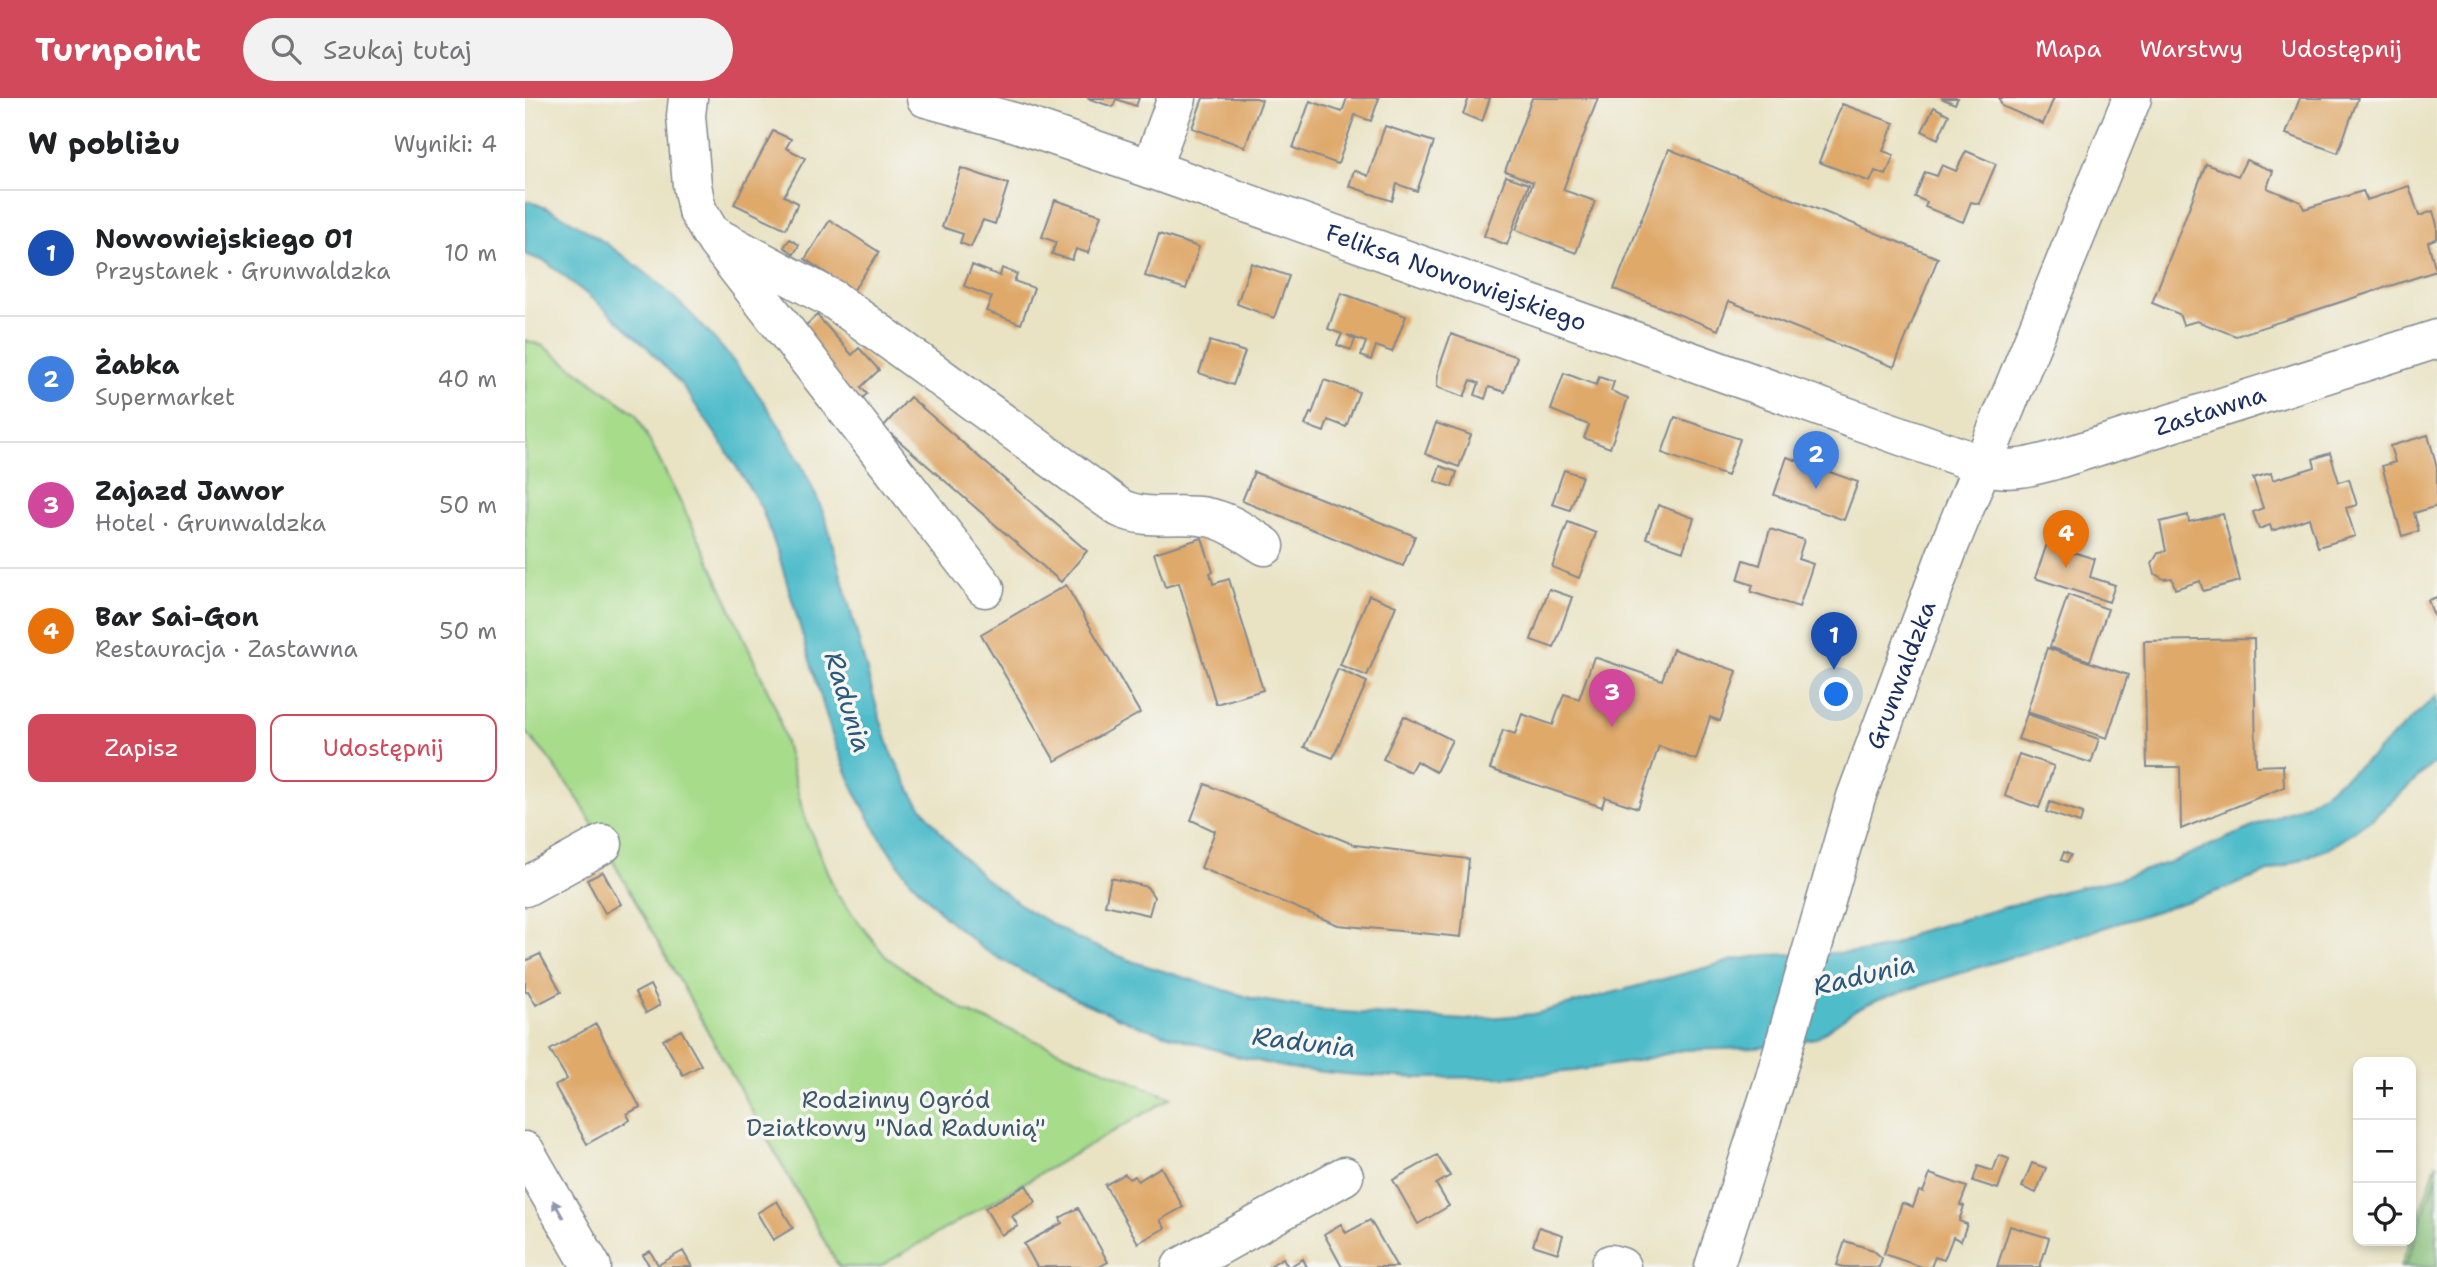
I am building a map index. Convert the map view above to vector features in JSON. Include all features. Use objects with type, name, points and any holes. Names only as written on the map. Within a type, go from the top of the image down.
[{"type":"main road","points":[[688,98],[686,116],[692,186],[697,210],[711,234],[985,588]]},
{"type":"main road","name":"Feliksa Nowowiejskiego","points":[[926,98],[1021,110],[1151,169],[1983,465]]},
{"type":"main road","points":[[1151,169],[1177,98]]},
{"type":"main road","name":"Grunwaldzka","points":[[1714,1267],[1774,1081],[1856,797],[1950,544],[2132,98]]},
{"type":"main road","points":[[711,234],[834,300],[1119,508],[1137,514],[1206,516],[1220,520],[1265,546]]},
{"type":"main road","name":"Zastawna","points":[[1983,465],[1999,470],[2014,470],[2055,460],[2437,339]]},
{"type":"main road","points":[[525,887],[603,844]]},
{"type":"main road","points":[[525,1151],[592,1267]]},
{"type":"main road","points":[[1181,1267],[1345,1176]]},
{"type":"green space","name":"Rodzinny Ogród Działkowy \"Nad Radunią\"","points":[[525,340],[543,346],[636,414],[704,549],[777,711],[804,816],[836,893],[886,957],[965,1011],[1171,1098],[879,1267],[839,1267],[580,802],[525,731]]},
{"type":"green space","points":[[2437,1162],[2437,1267],[2401,1267],[2408,1246],[2416,1246],[2416,1223]]},
{"type":"green space","points":[[2437,1174],[2437,1267],[2405,1267],[2412,1246],[2416,1246],[2416,1235]]},
{"type":"water","name":"Radunia","points":[[525,200],[576,224],[640,269],[706,330],[736,364],[763,401],[787,439],[826,520],[891,752],[914,797],[946,839],[984,878],[1028,910],[1080,940],[1134,962],[1254,999],[1327,1011],[1465,1020],[1534,1014],[1734,960],[1766,955],[1866,952],[1892,946],[1917,932],[2063,891],[2118,879],[2176,860],[2306,804],[2372,756],[2437,695],[2437,760],[2372,819],[2331,847],[2204,896],[1879,999],[1857,1009],[1816,1038],[1757,1048],[1683,1050],[1632,1062],[1574,1071],[1509,1077],[1420,1078],[1356,1075],[1292,1069],[1236,1056],[1139,1026],[1082,1002],[1022,971],[983,949],[945,917],[906,875],[878,834],[855,792],[833,738],[779,556],[761,507],[682,385],[646,346],[546,262],[525,254]]},
{"type":"building","points":[[1087,98],[1139,98],[1136,106],[1116,99],[1113,107]]},
{"type":"building","points":[[1203,98],[1262,100],[1245,147],[1192,128]]},
{"type":"building","points":[[1347,98],[1379,98],[1371,121],[1355,115],[1338,164],[1293,148],[1310,101],[1342,112]]},
{"type":"building","points":[[1469,98],[1490,98],[1482,122],[1463,114]]},
{"type":"building","points":[[1532,98],[1598,98],[1563,190],[1595,201],[1576,253],[1516,230],[1533,182],[1505,171]]},
{"type":"building","points":[[1941,98],[1958,98],[1955,104]]},
{"type":"building","points":[[1999,98],[2054,98],[2043,124],[2002,106]]},
{"type":"building","points":[[2300,98],[2358,98],[2338,153],[2286,134]]},
{"type":"building","points":[[1842,104],[1894,123],[1883,151],[1894,155],[1886,175],[1875,171],[1870,182],[1819,162]]},
{"type":"building","points":[[1934,107],[1949,115],[1938,139],[1922,131]]},
{"type":"building","points":[[1385,126],[1434,142],[1417,191],[1397,184],[1392,201],[1349,186],[1354,170],[1368,176]]},
{"type":"building","points":[[773,131],[791,139],[786,148],[805,158],[784,196],[798,203],[786,229],[734,204]]},
{"type":"building","points":[[1669,149],[1938,258],[1894,367],[1729,301],[1718,330],[1614,289]]},
{"type":"building","points":[[1966,151],[1996,164],[1979,204],[1971,202],[1963,222],[1925,207],[1927,202],[1915,197],[1925,172],[1937,176],[1942,165],[1956,171]]},
{"type":"building","points":[[2246,160],[2273,171],[2267,188],[2301,202],[2304,209],[2363,191],[2367,200],[2409,186],[2419,216],[2433,211],[2437,238],[2428,242],[2436,271],[2236,336],[2197,321],[2183,325],[2179,314],[2152,303],[2206,164],[2238,176]]},
{"type":"building","points":[[961,168],[1008,184],[995,224],[983,220],[971,247],[960,243],[963,234],[942,227]]},
{"type":"building","points":[[1506,176],[1529,184],[1507,245],[1484,236]]},
{"type":"building","points":[[1055,200],[1101,215],[1088,253],[1076,249],[1072,260],[1052,254],[1056,242],[1042,237]]},
{"type":"building","points":[[830,220],[879,252],[853,291],[805,259]]},
{"type":"building","points":[[1159,234],[1199,247],[1186,289],[1145,276]]},
{"type":"building","points":[[790,239],[799,245],[794,254],[784,247]]},
{"type":"building","points":[[1251,263],[1289,276],[1274,318],[1237,304]]},
{"type":"building","points":[[972,265],[1000,276],[1002,268],[1017,274],[1014,281],[1034,288],[1021,324],[986,311],[992,297],[964,286]]},
{"type":"building","points":[[1341,293],[1406,316],[1392,352],[1376,346],[1371,360],[1361,356],[1366,342],[1347,335],[1355,340],[1351,350],[1337,345],[1342,334],[1328,329]]},
{"type":"building","points":[[817,315],[852,355],[859,348],[879,370],[861,387],[867,394],[852,407],[802,329]]},
{"type":"building","points":[[1451,334],[1517,357],[1505,392],[1489,387],[1485,399],[1475,395],[1479,383],[1471,380],[1464,397],[1437,387],[1438,371]]},
{"type":"building","points":[[1210,341],[1245,352],[1233,385],[1199,373]]},
{"type":"building","points":[[1564,373],[1596,385],[1599,377],[1614,382],[1611,391],[1628,398],[1610,448],[1584,438],[1589,425],[1551,410]]},
{"type":"building","points":[[1324,380],[1359,392],[1346,427],[1328,420],[1324,432],[1305,425],[1310,413],[1312,414]]},
{"type":"building","points":[[910,397],[1087,551],[1061,582],[883,427]]},
{"type":"building","points":[[1675,417],[1740,439],[1727,476],[1662,453]]},
{"type":"building","points":[[1436,423],[1471,435],[1459,467],[1425,454]]},
{"type":"building","points":[[2428,435],[2437,467],[2437,506],[2414,513],[2419,531],[2402,536],[2382,466],[2395,462],[2390,446]]},
{"type":"building","points":[[2330,453],[2339,482],[2349,479],[2357,505],[2346,508],[2355,536],[2318,547],[2309,518],[2272,531],[2270,525],[2259,529],[2253,512],[2263,508],[2253,478],[2271,473],[2273,480],[2315,467],[2313,459]]},
{"type":"building","points":[[1787,457],[1858,482],[1844,520],[1774,495]]},
{"type":"building","points":[[1440,466],[1457,472],[1452,487],[1435,481]]},
{"type":"building","points":[[1564,470],[1582,476],[1570,510],[1552,504]]},
{"type":"building","points":[[1254,472],[1415,536],[1403,566],[1242,501]]},
{"type":"building","points":[[1658,505],[1694,518],[1683,551],[1646,538]]},
{"type":"building","points":[[2223,514],[2240,581],[2203,591],[2200,581],[2175,589],[2172,578],[2164,579],[2155,574],[2152,563],[2159,552],[2166,551],[2160,522],[2188,515],[2189,522]]},
{"type":"building","points":[[1568,522],[1596,533],[1579,578],[1552,567]]},
{"type":"building","points":[[1770,529],[1804,540],[1798,559],[1813,564],[1799,607],[1751,592],[1753,585],[1738,580],[1744,560],[1760,565]]},
{"type":"building","points":[[1202,538],[1213,572],[1210,573],[1213,584],[1229,579],[1263,690],[1216,704],[1179,583],[1165,587],[1154,553]]},
{"type":"building","points":[[2047,544],[2095,559],[2090,577],[2115,585],[2109,602],[2035,578]]},
{"type":"building","points":[[1066,585],[1140,713],[1055,761],[981,634]]},
{"type":"building","points":[[1549,589],[1572,597],[1554,648],[1531,640]]},
{"type":"building","points":[[1369,595],[1396,606],[1367,676],[1340,665]]},
{"type":"building","points":[[2068,595],[2108,609],[2090,661],[2050,647]]},
{"type":"building","points":[[2437,597],[2437,624],[2428,600]]},
{"type":"building","points":[[2254,639],[2256,766],[2283,765],[2284,787],[2181,829],[2180,767],[2147,767],[2144,641]]},
{"type":"building","points":[[2047,648],[2128,675],[2107,738],[2027,712]]},
{"type":"building","points":[[1673,649],[1737,671],[1720,721],[1710,717],[1696,760],[1659,746],[1638,808],[1605,797],[1602,807],[1490,769],[1503,730],[1515,734],[1522,714],[1553,725],[1564,694],[1579,699],[1594,657],[1662,680]]},
{"type":"building","points":[[1338,669],[1367,682],[1333,758],[1304,747]]},
{"type":"building","points":[[2027,714],[2099,739],[2091,763],[2018,739]]},
{"type":"building","points":[[1404,716],[1452,740],[1436,772],[1416,761],[1410,772],[1383,759]]},
{"type":"building","points":[[2019,754],[2054,766],[2039,808],[2005,796]]},
{"type":"building","points":[[1205,784],[1355,845],[1469,859],[1461,937],[1338,925],[1201,868],[1215,831],[1191,820]]},
{"type":"building","points":[[2050,802],[2083,813],[2080,823],[2046,812]]},
{"type":"building","points":[[2064,852],[2071,855],[2067,862],[2061,860]]},
{"type":"building","points":[[603,872],[621,904],[605,913],[587,880]]},
{"type":"building","points":[[1111,878],[1147,887],[1154,897],[1149,915],[1105,905]]},
{"type":"building","points":[[540,954],[561,992],[536,1005],[528,991],[525,992],[525,961]]},
{"type":"building","points":[[650,985],[660,1005],[646,1013],[635,993]]},
{"type":"building","points":[[596,1024],[640,1107],[627,1114],[630,1120],[587,1144],[555,1086],[567,1079],[550,1050]]},
{"type":"building","points":[[681,1030],[701,1065],[683,1075],[663,1040]]},
{"type":"building","points":[[1437,1155],[1450,1176],[1436,1184],[1449,1206],[1418,1224],[1393,1180]]},
{"type":"building","points":[[1999,1155],[2009,1159],[1998,1189],[1973,1181],[1978,1166],[1993,1171]]},
{"type":"building","points":[[2032,1163],[2046,1168],[2036,1193],[2022,1187]]},
{"type":"building","points":[[1161,1167],[1183,1207],[1160,1220],[1165,1228],[1138,1243],[1105,1185],[1125,1174],[1129,1179],[1135,1176],[1138,1181]]},
{"type":"building","points":[[1930,1174],[1967,1187],[1960,1205],[1964,1206],[1959,1221],[1967,1224],[1961,1241],[1953,1237],[1944,1260],[1935,1257],[1931,1267],[1922,1267],[1884,1254],[1902,1203],[1913,1207]]},
{"type":"building","points":[[1026,1185],[1036,1202],[1012,1216],[1018,1226],[1001,1235],[985,1208]]},
{"type":"building","points":[[777,1201],[793,1228],[773,1240],[757,1213]]},
{"type":"building","points":[[1078,1208],[1108,1262],[1099,1267],[1037,1267],[1024,1244],[1062,1223],[1060,1218]]},
{"type":"building","points":[[1370,1220],[1397,1267],[1342,1267],[1324,1234],[1341,1224],[1346,1233]]},
{"type":"building","points":[[2010,1226],[2049,1238],[2040,1267],[1997,1267]]},
{"type":"building","points":[[1539,1227],[1563,1235],[1558,1253],[1533,1245]]},
{"type":"building","points":[[1845,1241],[1873,1250],[1882,1258],[1879,1267],[1837,1265]]},
{"type":"building","points":[[650,1251],[658,1265],[683,1251],[692,1267],[650,1267],[643,1255]]},
{"type":"building","points":[[1283,1258],[1288,1267],[1268,1267]]},
{"type":"building","points":[[1303,1259],[1307,1267],[1289,1267]]},
{"type":"place","name":"Żabka","points":[[1816,489]]},
{"type":"place","name":"Bar Sai-Gon","points":[[2066,568]]},
{"type":"place","name":"Nowowiejskiego 01","points":[[1834,670]]},
{"type":"place","name":"Zajazd Jawor","points":[[1612,727]]}]
